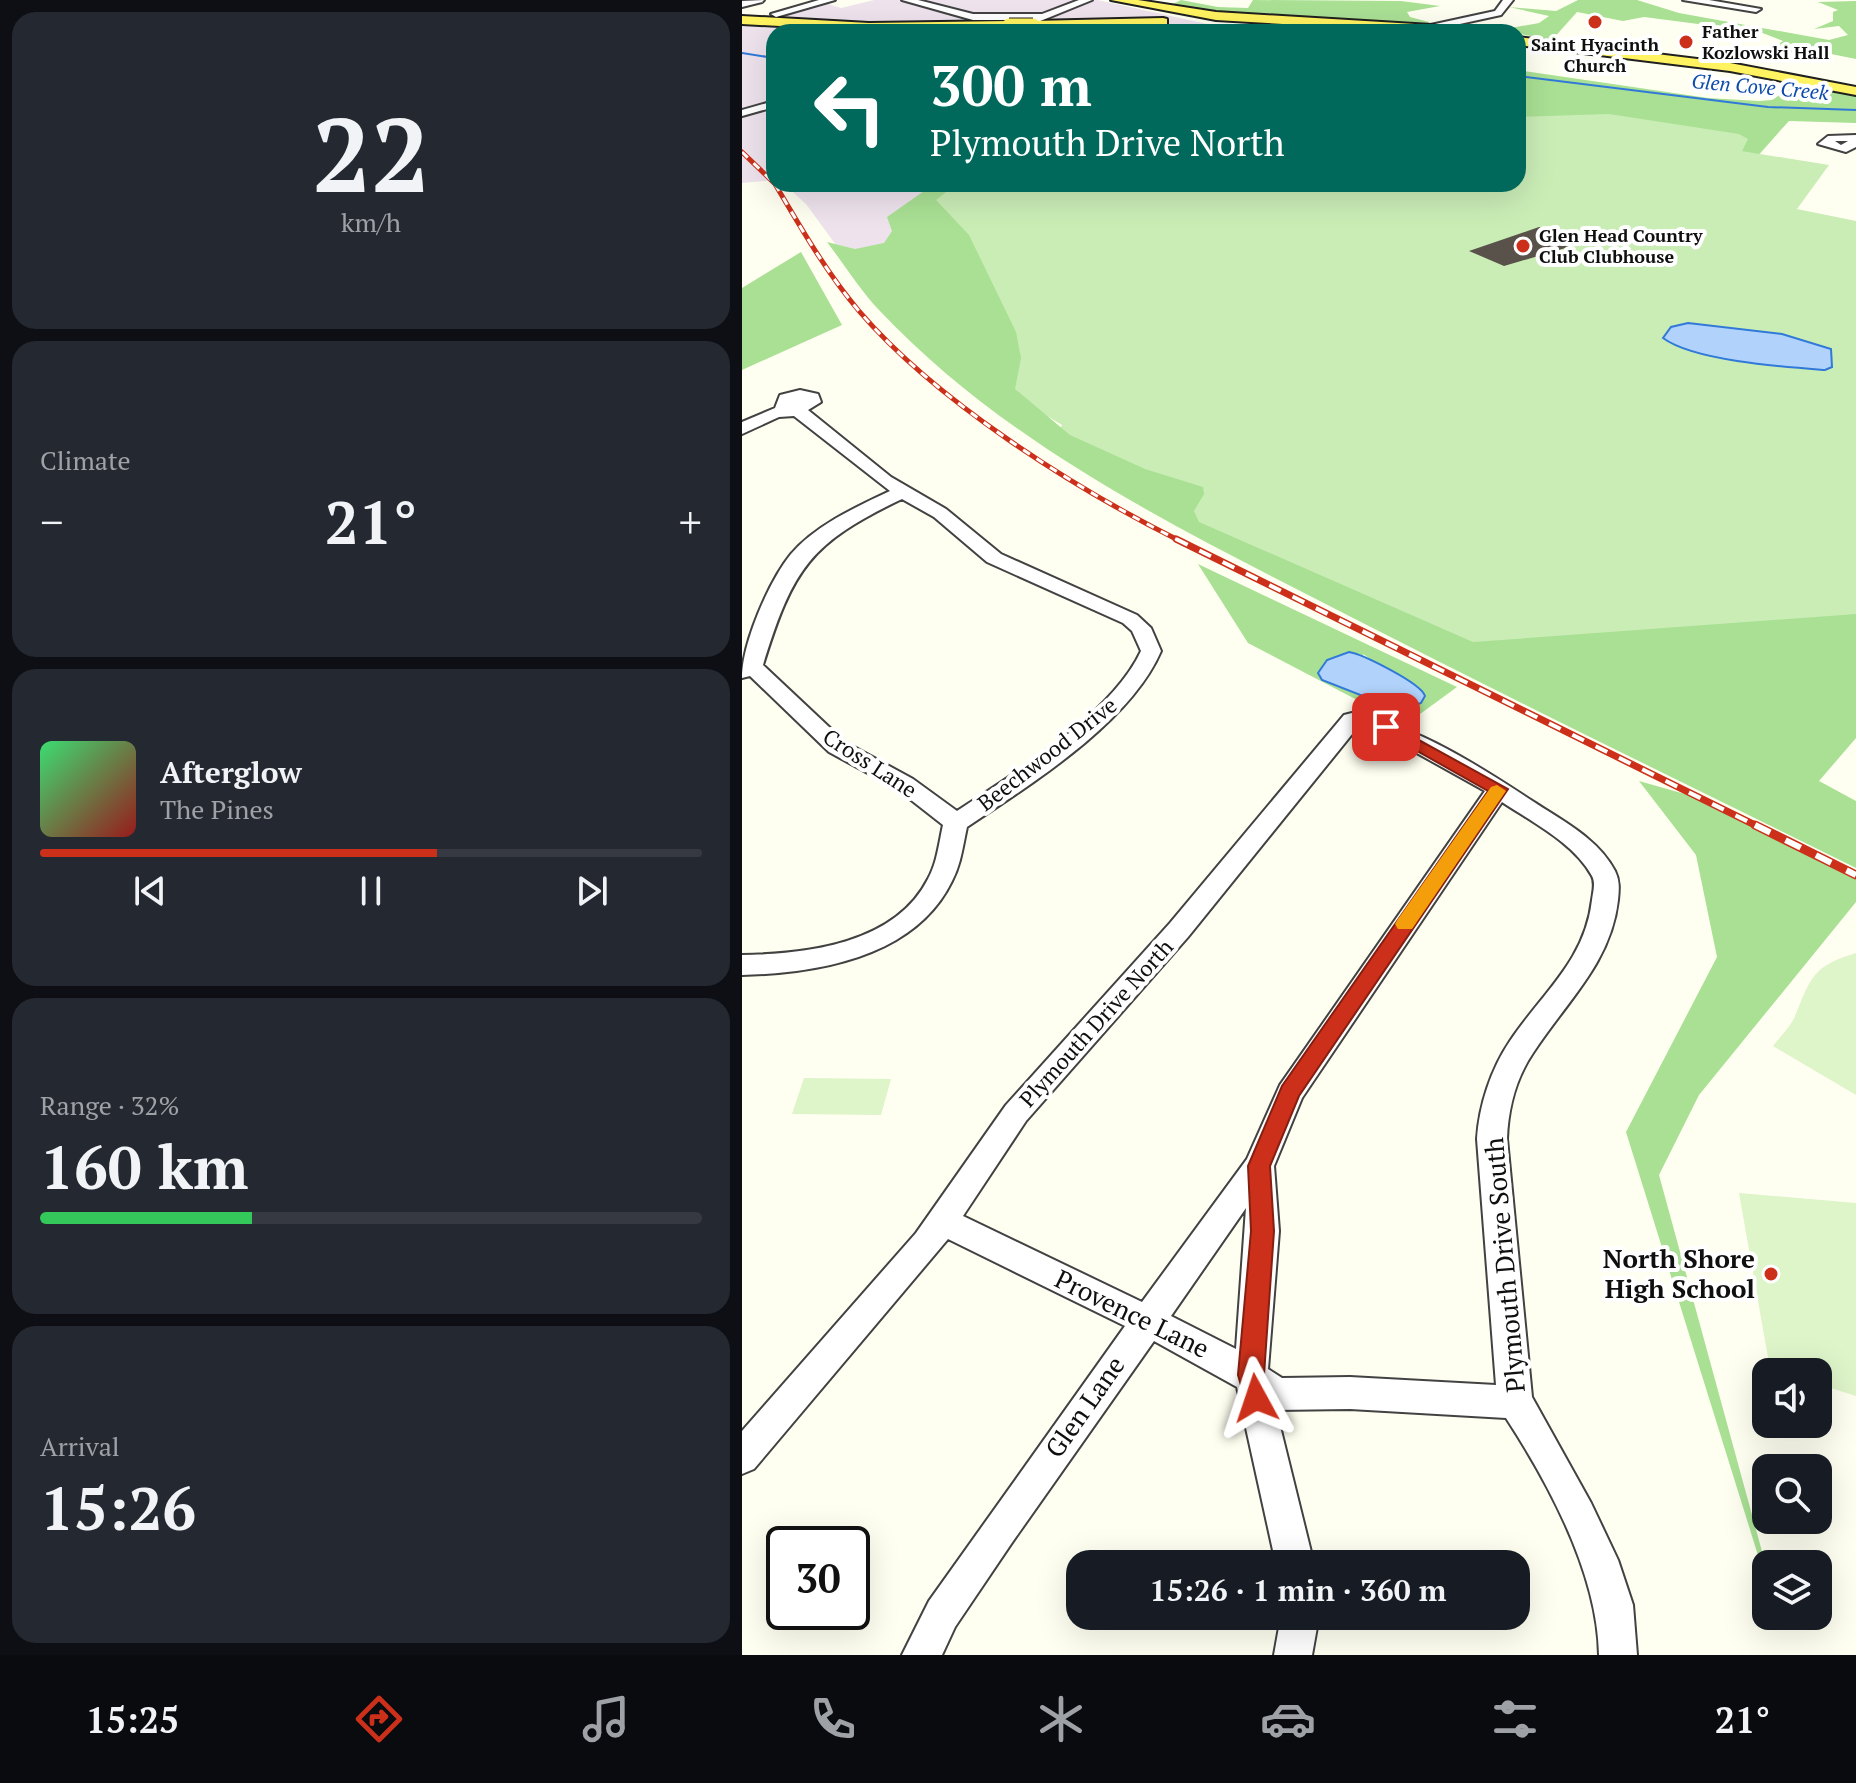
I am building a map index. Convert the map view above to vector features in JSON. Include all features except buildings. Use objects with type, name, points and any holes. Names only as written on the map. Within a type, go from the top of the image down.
[{"type":"main road","points":[[1104,0],[1220,24]]},
{"type":"main road","points":[[1110,0],[1132,3]]},
{"type":"main road","points":[[1117,0],[1190,14],[1285,24]]},
{"type":"main road","points":[[742,21],[784,24]]},
{"type":"main road","points":[[1027,24],[1195,21],[1354,24]]},
{"type":"main road","points":[[1033,23],[1270,23]]},
{"type":"main road","points":[[1526,39],[1738,63],[1856,85]]},
{"type":"main road","points":[[1633,52],[1788,77]]},
{"type":"main road","points":[[1738,63],[1742,67],[1856,91]]},
{"type":"street","points":[[742,4],[759,0]]},
{"type":"street","points":[[776,14],[830,0]]},
{"type":"street","points":[[907,0],[973,17],[1033,23]]},
{"type":"street","points":[[1027,24],[1087,0]]},
{"type":"street","points":[[1454,24],[1493,15],[1508,0]]},
{"type":"street","points":[[1688,0],[1756,9]]},
{"type":"street","points":[[742,113],[766,106]]},
{"type":"street","name":"Beechwood Drive","points":[[742,429],[772,413],[791,409],[806,415],[858,461],[902,492],[940,513],[994,558],[1130,619],[1141,628],[1151,651],[1145,669],[1067,743],[956,823],[936,888],[903,921],[866,944],[842,953],[778,965],[742,965]]},
{"type":"street","points":[[747,669],[770,610],[799,557],[852,516],[902,492]]},
{"type":"street","name":"Cross Lane","points":[[747,669],[837,747],[905,784],[956,823]]},
{"type":"street","name":"Plymouth Drive North","points":[[742,1457],[927,1243],[1016,1113],[1179,930],[1352,720],[1386,727],[1499,789]]},
{"type":"street","points":[[1292,1550],[1251,1375],[1263,1231],[1259,1166],[1290,1093],[1499,789]]},
{"type":"street","name":"Plymouth Drive South","points":[[1499,789],[1575,840],[1604,873],[1607,884],[1603,917],[1591,954],[1519,1050],[1493,1111],[1492,1139],[1515,1402],[1536,1431],[1610,1579],[1620,1630],[1618,1655]]},
{"type":"street","name":"Glen Lane","points":[[921,1655],[942,1614],[998,1531],[1259,1166]]},
{"type":"street","name":"Provence Lane","points":[[940,1220],[1145,1323],[1213,1353],[1278,1394],[1350,1393],[1515,1402]]},
{"type":"street","points":[[1293,1655],[1297,1630]]},
{"type":"shaded area","points":[[874,0],[1098,0],[1207,24],[766,24],[766,181],[742,183],[742,26],[822,2],[841,8]]},
{"type":"shaded area","points":[[793,192],[938,192],[928,243],[849,263],[806,204]]},
{"type":"green space","points":[[1181,0],[1218,7],[1248,8],[1253,0],[1401,1],[1440,6],[1407,12],[1410,17],[1428,24],[1163,9]]},
{"type":"green space","points":[[1578,0],[1637,0],[1679,13],[1829,40],[1848,35],[1839,26],[1814,29],[1833,21],[1833,12],[1838,10],[1818,2],[1856,1],[1856,59],[1816,51],[1763,54],[1783,41],[1760,32],[1644,17],[1623,21],[1577,12],[1552,40],[1526,35],[1526,25],[1539,23],[1549,16],[1509,7],[1556,11]]},
{"type":"green space","points":[[1526,71],[1708,98],[1772,100],[1800,82],[1856,92],[1856,123],[1789,121],[1759,154],[1742,151],[1748,139],[1739,134],[1609,114],[1526,117]]},
{"type":"green space","points":[[1601,109],[1777,134],[1760,154],[1829,165],[1797,209],[1856,221],[1856,626],[1457,657],[1051,447],[1062,425],[1004,390],[929,199],[939,192],[1526,192],[1526,114]]},
{"type":"green space","points":[[923,192],[946,192],[936,200],[969,235],[1016,332],[1021,358],[1015,389],[1070,435],[1145,469],[1203,487],[1204,494],[1194,511],[1199,522],[1473,642],[1856,614],[1856,738],[1819,781],[1856,801],[1856,868],[1227,553],[1102,484],[1043,446],[985,405],[930,360],[879,310],[827,242],[855,249],[884,243],[892,231],[887,217]]},
{"type":"green space","points":[[801,252],[842,325],[742,370],[742,288]]},
{"type":"green space","points":[[1198,564],[1457,687],[1405,725],[1248,643]],"holes":[[[1363,654],[1389,672],[1382,705],[1369,698]]]},
{"type":"green space","points":[[1639,781],[1699,798],[1856,876],[1856,902],[1699,1095],[1659,1175],[1752,1515],[1752,1534],[1757,1534],[1762,1550],[1756,1550],[1626,1132],[1717,957],[1696,855]]},
{"type":"green space","points":[[1856,953],[1856,1095],[1773,1046],[1793,1020],[1815,975],[1831,963]]},
{"type":"green space","points":[[804,1078],[891,1079],[881,1115],[792,1114]]},
{"type":"green space","points":[[1739,1193],[1856,1203],[1856,1396],[1832,1388],[1832,1358],[1768,1358]]},
{"type":"water","points":[[1688,323],[1782,334],[1831,349],[1832,367],[1825,370],[1741,362],[1696,352],[1663,338],[1671,327]]},
{"type":"water","points":[[1349,652],[1378,663],[1413,684],[1425,696],[1421,703],[1401,711],[1322,680],[1318,673],[1327,660]]},
{"type":"waterway","name":"Glen Cove Creek","points":[[742,53],[766,57]]},
{"type":"waterway","name":"Glen Cove Creek","points":[[1526,77],[1768,107],[1856,110]]},
{"type":"railway","points":[[742,152],[766,175]]},
{"type":"railway","points":[[780,192],[847,296],[891,345],[927,377],[966,409],[1052,469],[1179,540]]},
{"type":"railway","points":[[1179,540],[1759,827]]},
{"type":"railway","points":[[1755,825],[1856,875]]},
{"type":"slow traffic","points":[[1405,924],[1497,791]]},
{"type":"place","name":"Saint Hyacinth Church","points":[[1595,22]]},
{"type":"place","name":"Father Kozlowski Hall","points":[[1686,42]]},
{"type":"place","name":"Glen Head Country Club Clubhouse","points":[[1523,246]]},
{"type":"place","name":"North Shore High School","points":[[1771,1274]]},
{"type":"route","points":[[1256,1398],[1251,1375],[1263,1231],[1259,1166],[1290,1093],[1499,789],[1386,727]]}]
